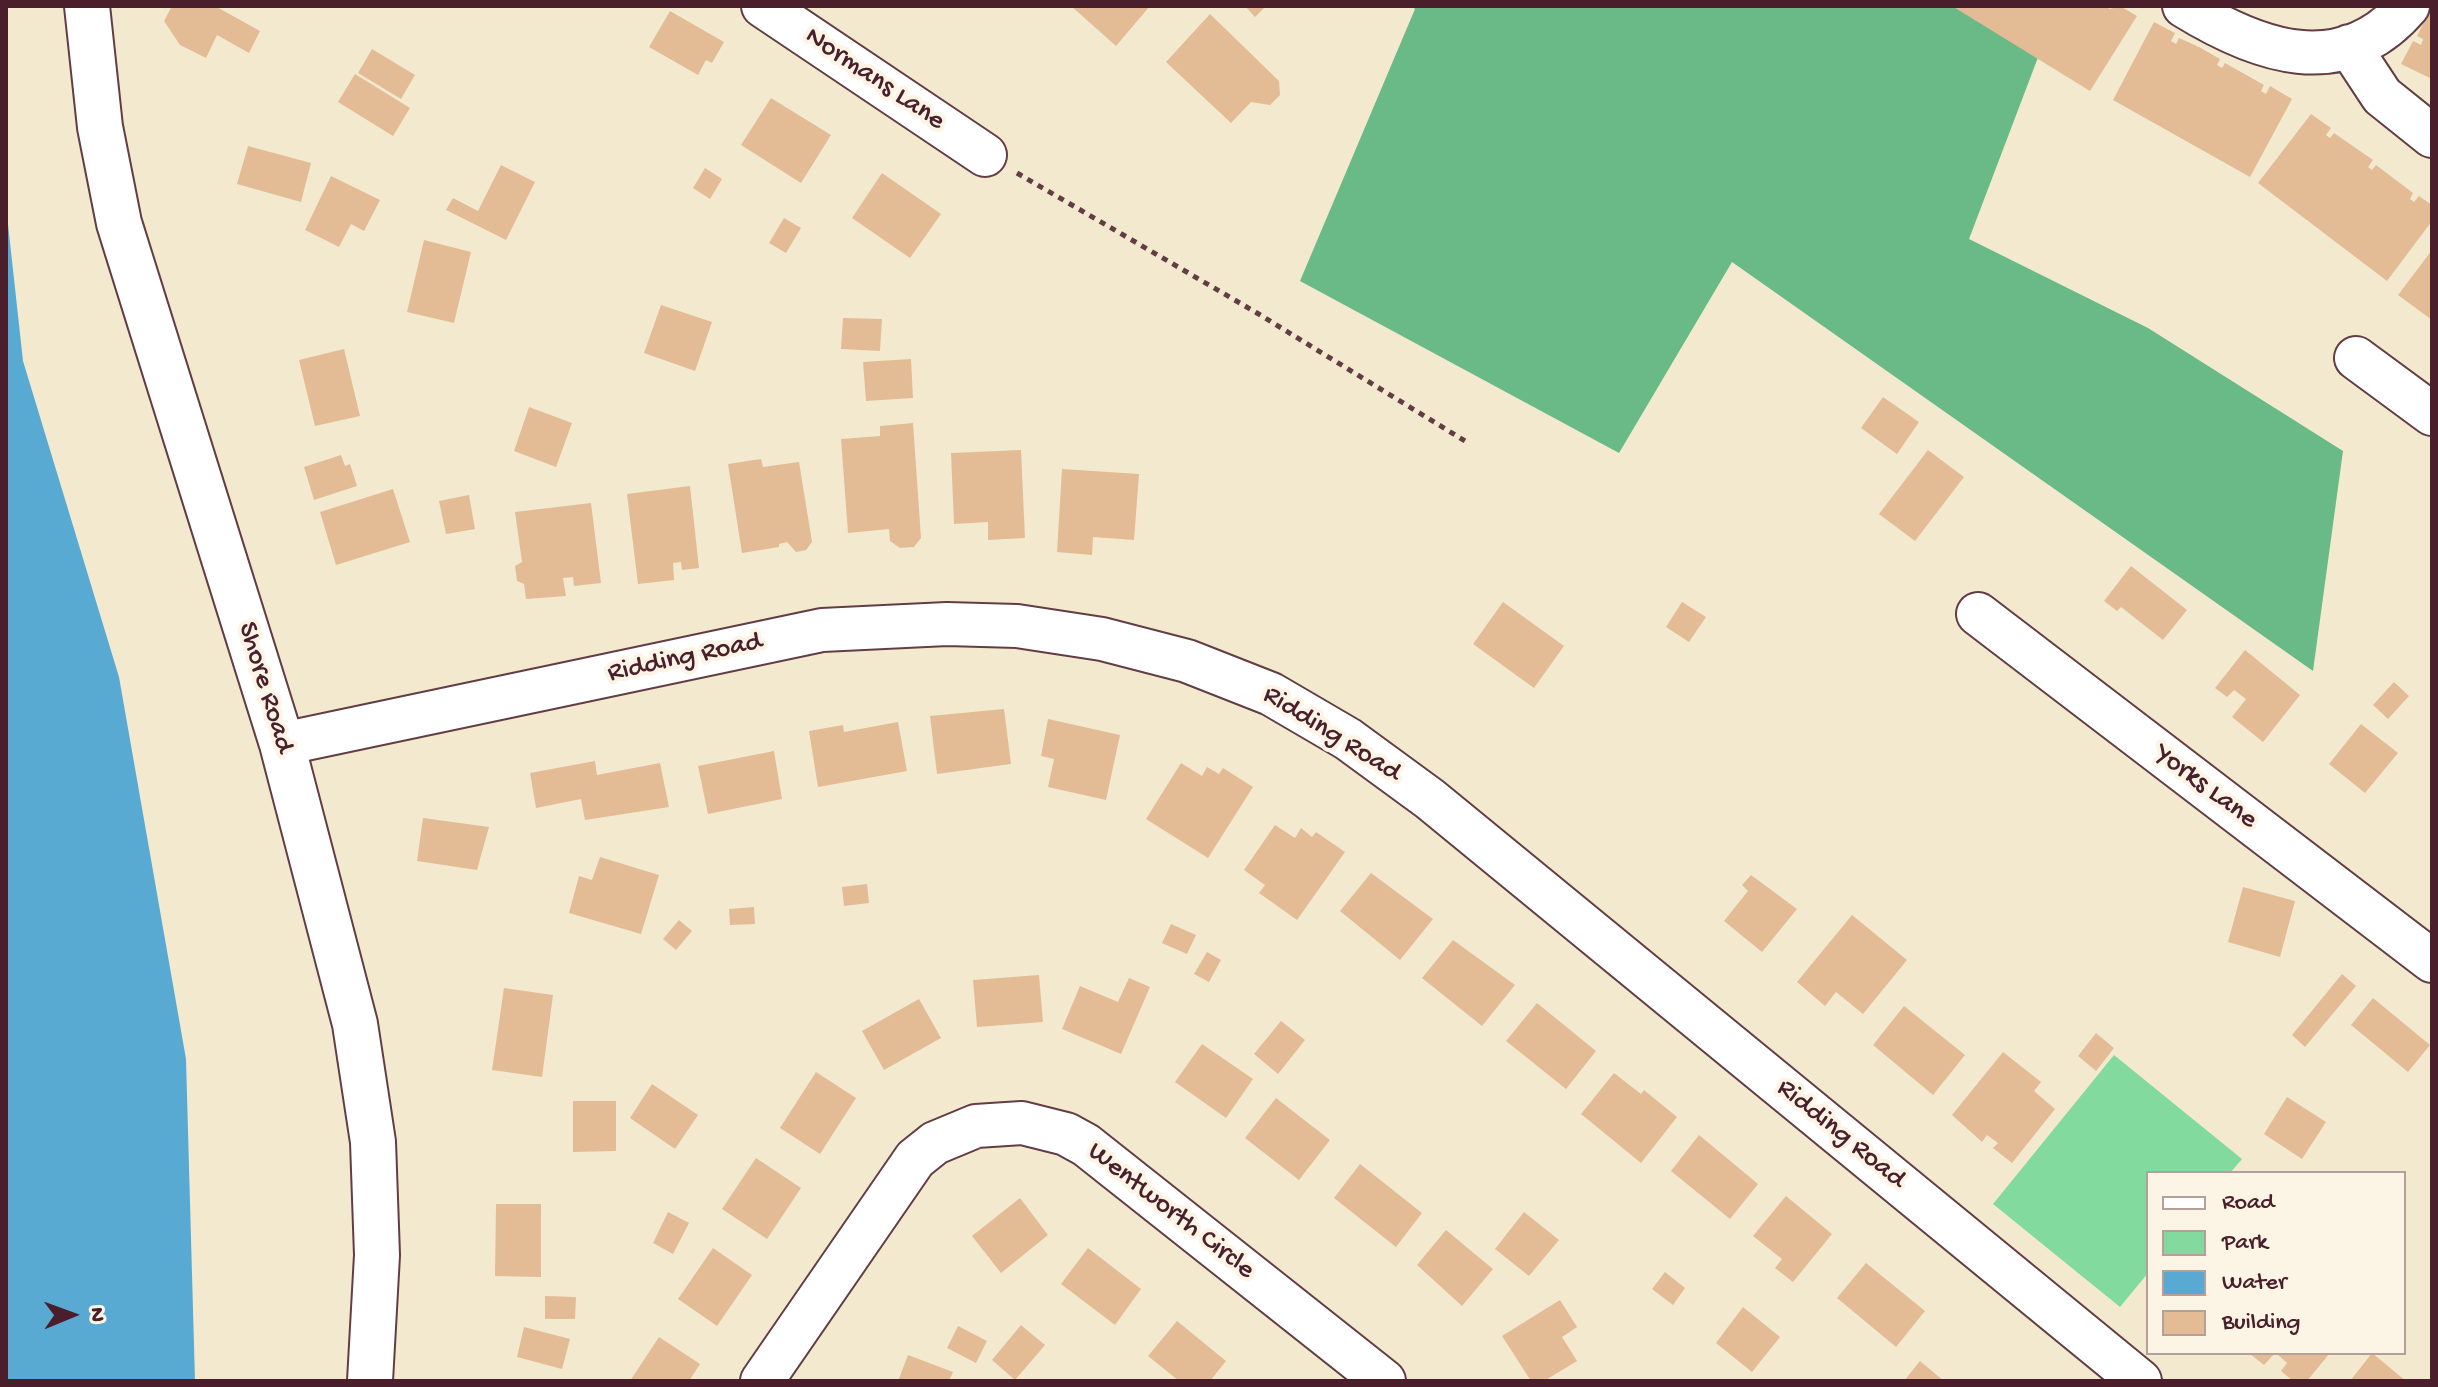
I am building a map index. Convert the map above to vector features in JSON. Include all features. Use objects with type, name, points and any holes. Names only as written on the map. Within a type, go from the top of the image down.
[{"type":"street","name":"Shore Road","points":[[87,6],[100,127],[119,223],[282,744],[355,1024],[373,1142],[377,1255],[370,1381]]},
{"type":"street","name":"Normans Lane","points":[[763,6],[985,155]]},
{"type":"street","points":[[2184,6],[2252,43],[2278,51],[2305,53],[2349,46],[2375,36],[2408,6]]},
{"type":"street","points":[[2349,46],[2382,96],[2432,136]]},
{"type":"street","points":[[2356,358],[2432,414]]},
{"type":"street","name":"Yorks Lane","points":[[1978,614],[2432,961]]},
{"type":"street","name":"Ridding Road","points":[[282,744],[822,630],[947,624],[1017,626],[1102,639],[1187,661],[1271,694],[1348,739],[1418,790],[2112,1372]]},
{"type":"street","name":"Wentworth Circle","points":[[762,1381],[915,1159],[955,1133],[999,1123],[1044,1127],[1086,1145],[1384,1381]]},
{"type":"path","points":[[985,155],[1257,313],[1465,441]]},
{"type":"green space","points":[[1412,6],[2003,6],[2045,39],[1969,239],[2148,328],[2343,451],[2313,671],[1732,262],[1619,453],[1300,281],[1415,9]]},
{"type":"green space","points":[[2114,1055],[2242,1159],[2232,1171],[2146,1171],[2146,1275],[2120,1307],[1993,1204]]},
{"type":"water","points":[[6,206],[23,361],[119,677],[186,1059],[195,1381],[6,1381]]},
{"type":"building","points":[[172,6],[215,6],[260,31],[249,53],[217,35],[206,58],[180,45],[164,21]]},
{"type":"building","points":[[1071,6],[1150,6],[1116,46]]},
{"type":"building","points":[[1245,6],[1266,6],[1255,17]]},
{"type":"building","points":[[1952,6],[2104,6],[2110,9],[2120,6],[2137,16],[2090,91]]},
{"type":"building","points":[[2432,6],[2432,79],[2401,64],[2413,41],[2421,45],[2423,39],[2417,36]]},
{"type":"building","points":[[670,11],[724,42],[712,63],[706,60],[698,75],[649,47]]},
{"type":"building","points":[[1210,14],[1279,81],[1280,95],[1270,105],[1251,102],[1231,123],[1166,62]]},
{"type":"building","points":[[2154,22],[2175,33],[2171,41],[2176,44],[2179,38],[2199,47],[2220,59],[2217,65],[2222,68],[2225,63],[2264,85],[2261,91],[2266,94],[2270,86],[2292,99],[2250,177],[2113,100]]},
{"type":"building","points":[[372,49],[415,75],[401,99],[358,73]]},
{"type":"building","points":[[355,74],[410,108],[393,136],[338,102]]},
{"type":"building","points":[[771,98],[831,135],[801,183],[741,145]]},
{"type":"building","points":[[2311,114],[2331,128],[2326,135],[2330,138],[2334,133],[2373,160],[2368,167],[2372,170],[2376,165],[2413,193],[2410,199],[2414,202],[2419,196],[2432,205],[2432,221],[2387,281],[2258,183]]},
{"type":"building","points":[[248,146],[311,163],[301,202],[237,184]]},
{"type":"building","points":[[501,165],[535,182],[506,240],[446,210],[453,198],[478,211]]},
{"type":"building","points":[[705,168],[722,179],[710,199],[693,188]]},
{"type":"building","points":[[882,173],[941,214],[910,258],[852,218]]},
{"type":"building","points":[[331,176],[380,200],[364,231],[351,224],[339,247],[305,230]]},
{"type":"building","points":[[784,218],[801,228],[786,253],[769,243]]},
{"type":"building","points":[[424,240],[471,252],[454,323],[407,312]]},
{"type":"building","points":[[2432,250],[2432,320],[2398,295]]},
{"type":"building","points":[[661,305],[712,322],[695,371],[644,353]]},
{"type":"building","points":[[843,318],[882,319],[880,351],[841,349]]},
{"type":"building","points":[[344,349],[360,416],[315,426],[299,360]]},
{"type":"building","points":[[911,359],[913,398],[866,401],[863,362]]},
{"type":"building","points":[[1883,397],[1919,422],[1897,454],[1861,428]]},
{"type":"building","points":[[529,407],[572,423],[556,467],[514,451]]},
{"type":"building","points":[[913,423],[921,538],[914,547],[900,548],[890,541],[889,529],[848,533],[841,439],[880,436],[880,426]]},
{"type":"building","points":[[1021,450],[1025,538],[988,540],[988,522],[954,524],[951,453]]},
{"type":"building","points":[[1928,450],[1964,477],[1915,541],[1879,514]]},
{"type":"building","points":[[341,455],[345,466],[350,464],[357,486],[314,500],[304,467]]},
{"type":"building","points":[[761,459],[763,467],[799,462],[812,542],[806,550],[796,552],[787,542],[779,544],[779,547],[742,553],[728,464]]},
{"type":"building","points":[[1062,469],[1139,474],[1134,540],[1093,537],[1092,555],[1057,552]]},
{"type":"building","points":[[690,486],[699,568],[682,570],[681,562],[673,563],[674,580],[638,584],[627,494]]},
{"type":"building","points":[[393,489],[410,542],[336,565],[320,512]]},
{"type":"building","points":[[469,495],[475,529],[446,534],[439,501]]},
{"type":"building","points":[[591,503],[601,583],[574,586],[573,577],[563,578],[566,596],[526,599],[524,584],[517,581],[515,566],[522,562],[515,512]]},
{"type":"building","points":[[2131,566],[2187,610],[2163,640],[2121,607],[2117,611],[2104,601]]},
{"type":"building","points":[[1503,602],[1564,646],[1534,688],[1473,644]]},
{"type":"building","points":[[1682,602],[1706,617],[1689,642],[1666,627]]},
{"type":"building","points":[[2245,650],[2300,695],[2263,742],[2232,717],[2246,699],[2234,690],[2227,697],[2215,688]]},
{"type":"building","points":[[2394,682],[2409,696],[2388,719],[2373,705]]},
{"type":"building","points":[[1004,709],[1011,764],[937,774],[930,716]]},
{"type":"building","points":[[1048,719],[1120,735],[1106,800],[1048,787],[1054,759],[1041,756]]},
{"type":"building","points":[[898,722],[907,771],[818,787],[809,731],[843,725],[844,732]]},
{"type":"building","points":[[2361,724],[2398,753],[2365,793],[2329,764]]},
{"type":"building","points":[[774,751],[782,799],[708,814],[698,766]]},
{"type":"building","points":[[595,761],[597,775],[660,763],[669,807],[585,820],[581,799],[536,808],[530,773]]},
{"type":"building","points":[[1181,763],[1202,776],[1207,767],[1219,774],[1223,768],[1253,787],[1208,858],[1146,819]]},
{"type":"building","points":[[423,818],[489,827],[477,870],[417,861]]},
{"type":"building","points":[[1275,825],[1295,838],[1301,828],[1312,837],[1316,832],[1345,852],[1297,920],[1259,893],[1265,885],[1244,870]]},
{"type":"building","points":[[600,857],[659,875],[641,934],[569,913],[579,876],[592,880]]},
{"type":"building","points":[[1371,873],[1433,919],[1400,960],[1340,911]]},
{"type":"building","points":[[1751,875],[1797,909],[1762,952],[1724,921],[1748,891],[1742,885]]},
{"type":"building","points":[[867,884],[869,903],[844,906],[842,887]]},
{"type":"building","points":[[2243,887],[2295,901],[2280,957],[2228,942]]},
{"type":"building","points":[[754,907],[755,924],[730,925],[729,909]]},
{"type":"building","points":[[1852,915],[1907,960],[1863,1014],[1836,992],[1825,1006],[1797,982]]},
{"type":"building","points":[[679,920],[692,931],[676,950],[663,939]]},
{"type":"building","points":[[1171,924],[1196,935],[1187,954],[1162,943]]},
{"type":"building","points":[[1453,940],[1515,985],[1482,1026],[1422,978]]},
{"type":"building","points":[[1207,952],[1221,960],[1209,982],[1194,974]]},
{"type":"building","points":[[2342,974],[2356,986],[2305,1047],[2292,1035]]},
{"type":"building","points":[[1039,975],[1043,1022],[977,1027],[973,980]]},
{"type":"building","points":[[1129,978],[1150,987],[1121,1054],[1062,1029],[1080,986],[1118,1002]]},
{"type":"building","points":[[504,988],[553,995],[542,1077],[492,1070]]},
{"type":"building","points":[[2373,998],[2430,1045],[2408,1072],[2351,1025]]},
{"type":"building","points":[[919,999],[941,1038],[884,1070],[862,1031]]},
{"type":"building","points":[[1537,1003],[1596,1051],[1566,1089],[1506,1041]]},
{"type":"building","points":[[1904,1006],[1965,1055],[1933,1095],[1873,1045]]},
{"type":"building","points":[[1281,1021],[1305,1040],[1278,1074],[1254,1054]]},
{"type":"building","points":[[2096,1033],[2114,1048],[2096,1071],[2078,1056]]},
{"type":"building","points":[[1202,1044],[1253,1079],[1226,1118],[1175,1082]]},
{"type":"building","points":[[2003,1052],[2041,1082],[2034,1091],[2055,1109],[2012,1163],[1993,1148],[1998,1143],[1987,1135],[1982,1142],[1952,1115]]},
{"type":"building","points":[[816,1072],[856,1098],[820,1154],[780,1128]]},
{"type":"building","points":[[1614,1073],[1641,1094],[1644,1090],[1677,1117],[1641,1163],[1581,1114]]},
{"type":"building","points":[[652,1084],[698,1115],[675,1149],[630,1118]]},
{"type":"building","points":[[2287,1097],[2326,1122],[2302,1159],[2264,1134]]},
{"type":"building","points":[[1276,1098],[1330,1140],[1299,1180],[1245,1138]]},
{"type":"building","points":[[573,1101],[616,1101],[616,1151],[573,1152]]},
{"type":"building","points":[[1699,1135],[1758,1184],[1730,1219],[1671,1171]]},
{"type":"building","points":[[756,1158],[801,1188],[767,1239],[722,1209]]},
{"type":"building","points":[[1360,1164],[1422,1213],[1396,1247],[1334,1198]]},
{"type":"building","points":[[1786,1196],[1832,1234],[1793,1282],[1775,1268],[1782,1259],[1753,1236]]},
{"type":"building","points":[[1020,1198],[1048,1235],[1001,1273],[972,1236]]},
{"type":"building","points":[[496,1204],[541,1204],[541,1277],[495,1276]]},
{"type":"building","points":[[668,1212],[689,1223],[673,1254],[653,1243]]},
{"type":"building","points":[[1524,1212],[1559,1240],[1529,1276],[1495,1249]]},
{"type":"building","points":[[1446,1230],[1493,1269],[1462,1306],[1417,1265]]},
{"type":"building","points":[[713,1248],[752,1275],[717,1326],[678,1299]]},
{"type":"building","points":[[1088,1248],[1141,1289],[1115,1325],[1061,1284]]},
{"type":"building","points":[[1866,1263],[1925,1311],[1896,1347],[1837,1298]]},
{"type":"building","points":[[1665,1272],[1685,1288],[1673,1305],[1652,1289]]},
{"type":"building","points":[[545,1296],[576,1297],[575,1319],[545,1319]]},
{"type":"building","points":[[1560,1300],[1577,1327],[1562,1337],[1577,1361],[1544,1381],[1531,1381],[1502,1336]]},
{"type":"building","points":[[1743,1307],[1780,1337],[1752,1372],[1716,1343]]},
{"type":"building","points":[[1177,1321],[1226,1361],[1210,1381],[1179,1381],[1148,1356]]},
{"type":"building","points":[[1021,1325],[1045,1345],[1015,1380],[992,1360]]},
{"type":"building","points":[[958,1326],[987,1341],[976,1363],[947,1348]]},
{"type":"building","points":[[524,1327],[570,1339],[562,1369],[517,1357]]},
{"type":"building","points":[[659,1337],[700,1364],[689,1381],[630,1381]]},
{"type":"building","points":[[908,1355],[953,1372],[949,1381],[898,1381]]},
{"type":"building","points":[[2252,1355],[2273,1355],[2264,1365]]},
{"type":"building","points":[[2278,1355],[2328,1355],[2307,1381],[2293,1381],[2281,1371],[2287,1363]]},
{"type":"building","points":[[2370,1355],[2374,1355],[2406,1381],[2350,1381]]},
{"type":"building","points":[[1920,1361],[1944,1381],[1904,1381]]}]
